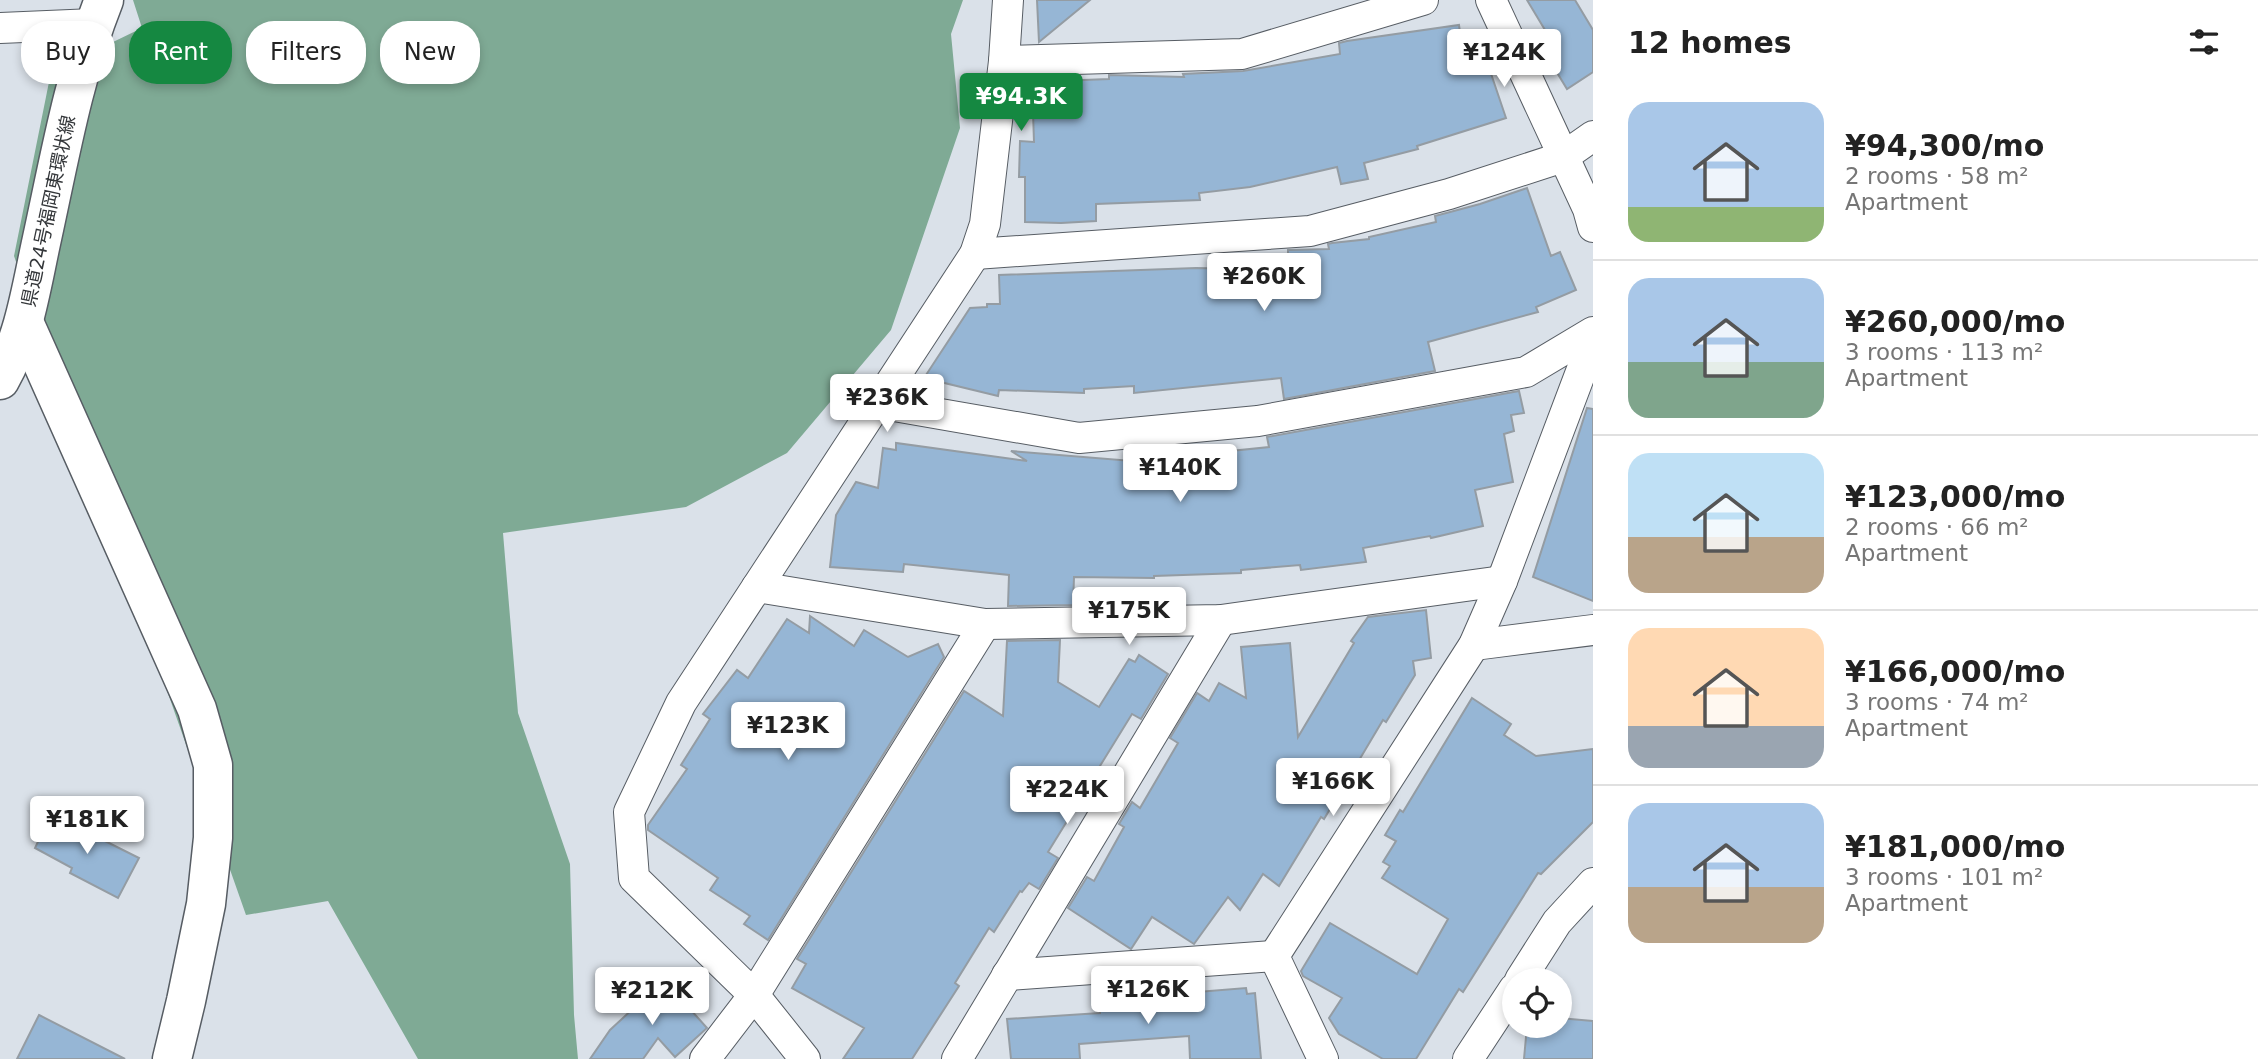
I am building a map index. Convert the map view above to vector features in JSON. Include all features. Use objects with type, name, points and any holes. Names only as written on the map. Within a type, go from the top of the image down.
[{"type":"street","points":[[805,1059],[754,995],[634,878],[629,812],[681,703],[975,254],[985,224],[1004,61],[1008,0]]},
{"type":"street","points":[[1004,61],[1242,54],[1423,0]]},
{"type":"street","points":[[1491,0],[1588,209],[1593,226]]},
{"type":"street","points":[[0,28],[99,12]]},
{"type":"street","name":"県道24号福岡東環状線","points":[[0,380],[24,322],[70,111],[99,12]]},
{"type":"street","points":[[975,254],[1310,231],[1449,194],[1563,158],[1593,136]]},
{"type":"street","points":[[24,322],[197,709],[214,765],[213,838],[206,904],[172,1059]]},
{"type":"street","points":[[877,403],[1079,438],[1244,422],[1526,372],[1593,332]]},
{"type":"street","points":[[1274,956],[1475,645],[1593,340]]},
{"type":"street","points":[[757,587],[985,624],[1221,620],[1502,581]]},
{"type":"street","points":[[957,1059],[1221,620]]},
{"type":"street","points":[[705,1059],[754,995],[985,624]]},
{"type":"street","points":[[1475,645],[1593,630]]},
{"type":"street","points":[[1528,968],[1557,922],[1593,883]]},
{"type":"street","points":[[1007,975],[1274,956]]},
{"type":"street","points":[[1274,956],[1323,1059]]},
{"type":"street","points":[[1468,1059],[1502,1007]]},
{"type":"green space","points":[[133,0],[963,0],[951,34],[960,128],[891,330],[787,453],[686,507],[503,533],[518,713],[570,864],[574,1015],[578,1059],[418,1059],[328,901],[246,915],[14,256],[49,84],[115,84],[115,41],[129,34],[129,84],[232,84],[232,21],[140,21]]},
{"type":"building","points":[[1037,0],[1090,0],[1039,42]]},
{"type":"building","points":[[1527,0],[1575,0],[1593,30],[1593,72],[1567,89],[1544,51],[1554,45]]},
{"type":"building","points":[[1459,25],[1463,56],[1484,53],[1506,118],[1417,146],[1418,149],[1364,163],[1368,179],[1341,184],[1337,167],[1250,187],[1199,193],[1200,200],[1096,204],[1096,221],[1025,222],[1025,177],[1019,177],[1020,141],[1034,142],[1032,82],[1109,79],[1109,75],[1184,77],[1183,74],[1243,71],[1340,54],[1339,43],[1347,41]]},
{"type":"building","points":[[1527,188],[1551,256],[1560,252],[1576,290],[1536,307],[1538,312],[1428,342],[1435,371],[1284,399],[1281,378],[1134,393],[1134,386],[1084,389],[1084,393],[999,390],[998,396],[924,378],[970,308],[1000,304],[999,275],[1196,268],[1243,269],[1242,261],[1265,261],[1265,254],[1288,254],[1288,250],[1329,249],[1328,244],[1332,243],[1369,239],[1436,222],[1435,216]]},
{"type":"building","points":[[1519,391],[1524,413],[1511,415],[1514,431],[1504,434],[1513,482],[1475,490],[1483,526],[1431,538],[1430,536],[1363,548],[1366,562],[1301,570],[1300,565],[1241,570],[1241,573],[1154,578],[1074,577],[1073,605],[1008,606],[1009,575],[904,564],[903,572],[830,567],[836,515],[856,482],[878,488],[883,448],[896,450],[896,443],[1027,461],[1011,451],[1181,465],[1182,456],[1269,447],[1267,437]]},
{"type":"building","points":[[1587,408],[1593,409],[1593,601],[1533,577]]},
{"type":"building","points":[[1426,610],[1431,658],[1413,661],[1415,675],[1386,722],[1383,720],[1324,819],[1321,817],[1279,886],[1263,874],[1240,910],[1228,897],[1194,944],[1152,917],[1131,949],[1068,908],[1087,877],[1094,881],[1124,827],[1119,824],[1132,802],[1140,808],[1178,743],[1170,738],[1197,693],[1209,701],[1219,683],[1246,698],[1241,647],[1290,643],[1298,737],[1354,643],[1351,641],[1368,617]]},
{"type":"building","points":[[810,616],[854,646],[864,630],[908,657],[938,644],[944,657],[768,940],[744,924],[750,916],[710,890],[718,878],[648,830],[648,825],[687,769],[681,765],[710,719],[703,714],[737,670],[748,678],[787,619],[809,633]]},
{"type":"building","points":[[1060,640],[1058,682],[1099,707],[1129,659],[1135,662],[1139,655],[1168,674],[1141,719],[1132,714],[1095,774],[1104,781],[1087,810],[1077,805],[1048,852],[1058,858],[1039,889],[1029,883],[1020,891],[994,932],[989,928],[955,983],[959,986],[912,1059],[843,1059],[864,1028],[792,988],[806,964],[797,959],[964,691],[1003,716],[1007,641]]},
{"type":"building","points":[[1472,698],[1511,724],[1504,735],[1536,756],[1593,749],[1593,822],[1541,874],[1538,873],[1463,992],[1459,989],[1416,1059],[1383,1059],[1339,1034],[1329,1018],[1342,998],[1303,976],[1301,971],[1330,923],[1417,974],[1448,919],[1382,878],[1390,866],[1383,862],[1396,841],[1385,835],[1400,810],[1403,812]]},
{"type":"building","points":[[51,814],[139,858],[118,898],[70,873],[72,868],[35,848]]},
{"type":"building","points":[[664,980],[707,1028],[675,1057],[658,1038],[643,1059],[590,1059],[610,1030]]},
{"type":"building","points":[[1246,988],[1247,994],[1255,993],[1261,1059],[1190,1059],[1189,1036],[1079,1044],[1080,1059],[1011,1059],[1007,1019],[1100,1013],[1099,1000]]},
{"type":"building","points":[[39,1015],[125,1059],[17,1059]]},
{"type":"building","points":[[1572,1019],[1593,1021],[1593,1059],[1524,1059],[1526,1038],[1572,1038]]}]
